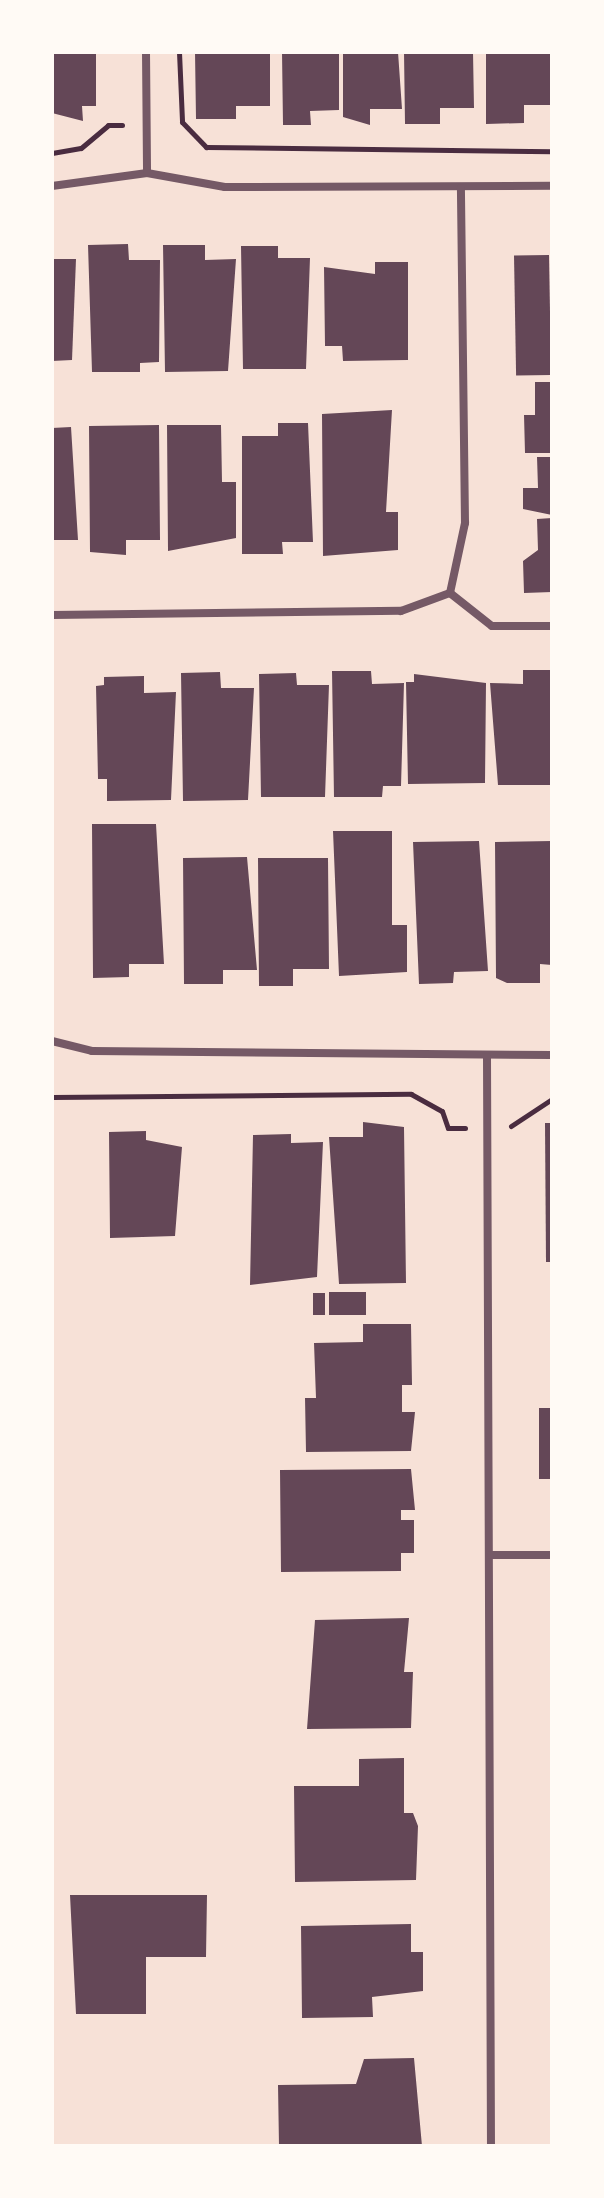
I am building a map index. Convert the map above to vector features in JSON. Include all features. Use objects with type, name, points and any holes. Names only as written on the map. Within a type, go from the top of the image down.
[{"type":"street","points":[[146,52],[147,173]]},
{"type":"street","points":[[52,186],[147,173],[225,187],[552,186]]},
{"type":"street","points":[[450,593],[465,523],[461,188]]},
{"type":"street","points":[[52,615],[401,611],[450,593]]},
{"type":"street","points":[[450,593],[492,626],[552,626]]},
{"type":"street","points":[[52,1041],[92,1051],[487,1057],[552,1055]]},
{"type":"street","points":[[487,1057],[491,2146]]},
{"type":"street","points":[[491,1555],[552,1555]]},
{"type":"path","points":[[179,52],[182,122],[206,147],[226,152],[552,151]]},
{"type":"path","points":[[169,126],[182,122]]},
{"type":"path","points":[[52,153],[81,148],[117,125]]},
{"type":"path","points":[[52,1097],[411,1094],[442,1111],[448,1128],[464,1128]]},
{"type":"path","points":[[512,1126],[552,1099]]},
{"type":"building","points":[[52,52],[96,52],[96,106],[82,106],[83,121],[52,113]]},
{"type":"building","points":[[195,52],[270,52],[270,106],[236,106],[236,119],[196,119]]},
{"type":"building","points":[[282,52],[339,52],[339,110],[310,111],[311,125],[283,125]]},
{"type":"building","points":[[343,52],[398,52],[402,109],[370,109],[370,125],[343,117]]},
{"type":"building","points":[[404,52],[473,52],[474,108],[440,108],[440,124],[405,124]]},
{"type":"building","points":[[486,52],[552,52],[552,105],[524,105],[524,123],[486,124]]},
{"type":"building","points":[[128,244],[129,260],[160,260],[159,362],[140,363],[140,372],[92,372],[88,245]]},
{"type":"building","points":[[163,245],[205,245],[205,260],[236,259],[228,371],[165,372]]},
{"type":"building","points":[[241,246],[278,246],[278,258],[310,258],[306,369],[243,369]]},
{"type":"building","points":[[549,255],[551,375],[516,376],[514,256]]},
{"type":"building","points":[[52,259],[76,259],[72,360],[52,361]]},
{"type":"building","points":[[375,262],[408,262],[408,360],[343,361],[342,346],[325,346],[324,267],[375,274]]},
{"type":"building","points":[[535,382],[552,382],[552,453],[525,453],[524,415],[535,415]]},
{"type":"building","points":[[392,410],[386,512],[398,512],[398,550],[323,556],[322,414]]},
{"type":"building","points":[[278,423],[308,423],[313,542],[282,542],[283,554],[242,554],[242,436],[278,436]]},
{"type":"building","points":[[159,425],[160,540],[126,540],[126,555],[90,552],[89,426]]},
{"type":"building","points":[[167,425],[221,425],[222,482],[236,482],[236,538],[168,551]]},
{"type":"building","points":[[71,427],[78,540],[52,540],[52,428]]},
{"type":"building","points":[[537,457],[552,457],[552,515],[523,509],[523,488],[538,488]]},
{"type":"building","points":[[552,518],[552,592],[524,593],[523,561],[538,550],[537,519]]},
{"type":"building","points":[[523,670],[552,670],[552,785],[498,785],[490,683],[523,684]]},
{"type":"building","points":[[332,671],[371,671],[372,684],[404,683],[401,786],[383,786],[382,797],[334,797]]},
{"type":"building","points":[[220,672],[221,688],[254,688],[248,800],[183,801],[181,673]]},
{"type":"building","points":[[296,673],[297,685],[329,685],[325,797],[261,797],[259,674]]},
{"type":"building","points":[[414,674],[486,683],[485,783],[408,784],[406,682],[414,682]]},
{"type":"building","points":[[144,676],[144,693],[176,692],[171,800],[107,801],[107,779],[98,779],[96,686],[104,685],[104,677]]},
{"type":"building","points":[[92,824],[156,824],[164,964],[129,964],[129,977],[93,978]]},
{"type":"building","points":[[333,831],[392,831],[392,925],[407,925],[407,972],[339,976]]},
{"type":"building","points":[[479,841],[488,971],[454,972],[453,983],[419,984],[413,842]]},
{"type":"building","points":[[552,841],[552,965],[540,964],[540,983],[507,983],[496,978],[495,842]]},
{"type":"building","points":[[247,857],[257,970],[223,970],[223,984],[184,984],[183,858]]},
{"type":"building","points":[[258,858],[328,858],[329,969],[293,969],[293,986],[259,986]]},
{"type":"building","points":[[363,1122],[404,1127],[406,1283],[339,1284],[329,1137],[363,1137]]},
{"type":"building","points":[[545,1123],[552,1123],[552,1262],[546,1262]]},
{"type":"building","points":[[146,1131],[146,1140],[182,1147],[175,1236],[110,1238],[109,1132]]},
{"type":"building","points":[[291,1134],[291,1143],[323,1142],[317,1277],[250,1285],[253,1135]]},
{"type":"building","points":[[329,1292],[366,1292],[366,1315],[329,1315]]},
{"type":"building","points":[[313,1293],[325,1293],[325,1315],[313,1315]]},
{"type":"building","points":[[363,1324],[411,1324],[412,1385],[402,1385],[402,1412],[415,1412],[411,1451],[306,1452],[305,1398],[316,1398],[314,1343],[363,1342]]},
{"type":"building","points":[[539,1408],[552,1408],[552,1479],[539,1479]]},
{"type":"building","points":[[411,1469],[415,1510],[401,1510],[401,1520],[414,1520],[414,1553],[401,1553],[401,1571],[281,1572],[280,1470]]},
{"type":"building","points":[[409,1618],[404,1672],[413,1672],[411,1728],[307,1729],[315,1620]]},
{"type":"building","points":[[404,1758],[404,1813],[413,1813],[418,1826],[416,1880],[295,1882],[294,1786],[359,1786],[359,1759]]},
{"type":"building","points":[[70,1895],[207,1895],[206,1957],[146,1957],[146,2014],[76,2014]]},
{"type":"building","points":[[411,1924],[411,1952],[423,1952],[423,1991],[372,1997],[373,2017],[302,2018],[301,1926]]},
{"type":"building","points":[[414,2058],[422,2146],[279,2146],[278,2085],[356,2084],[364,2059]]}]
